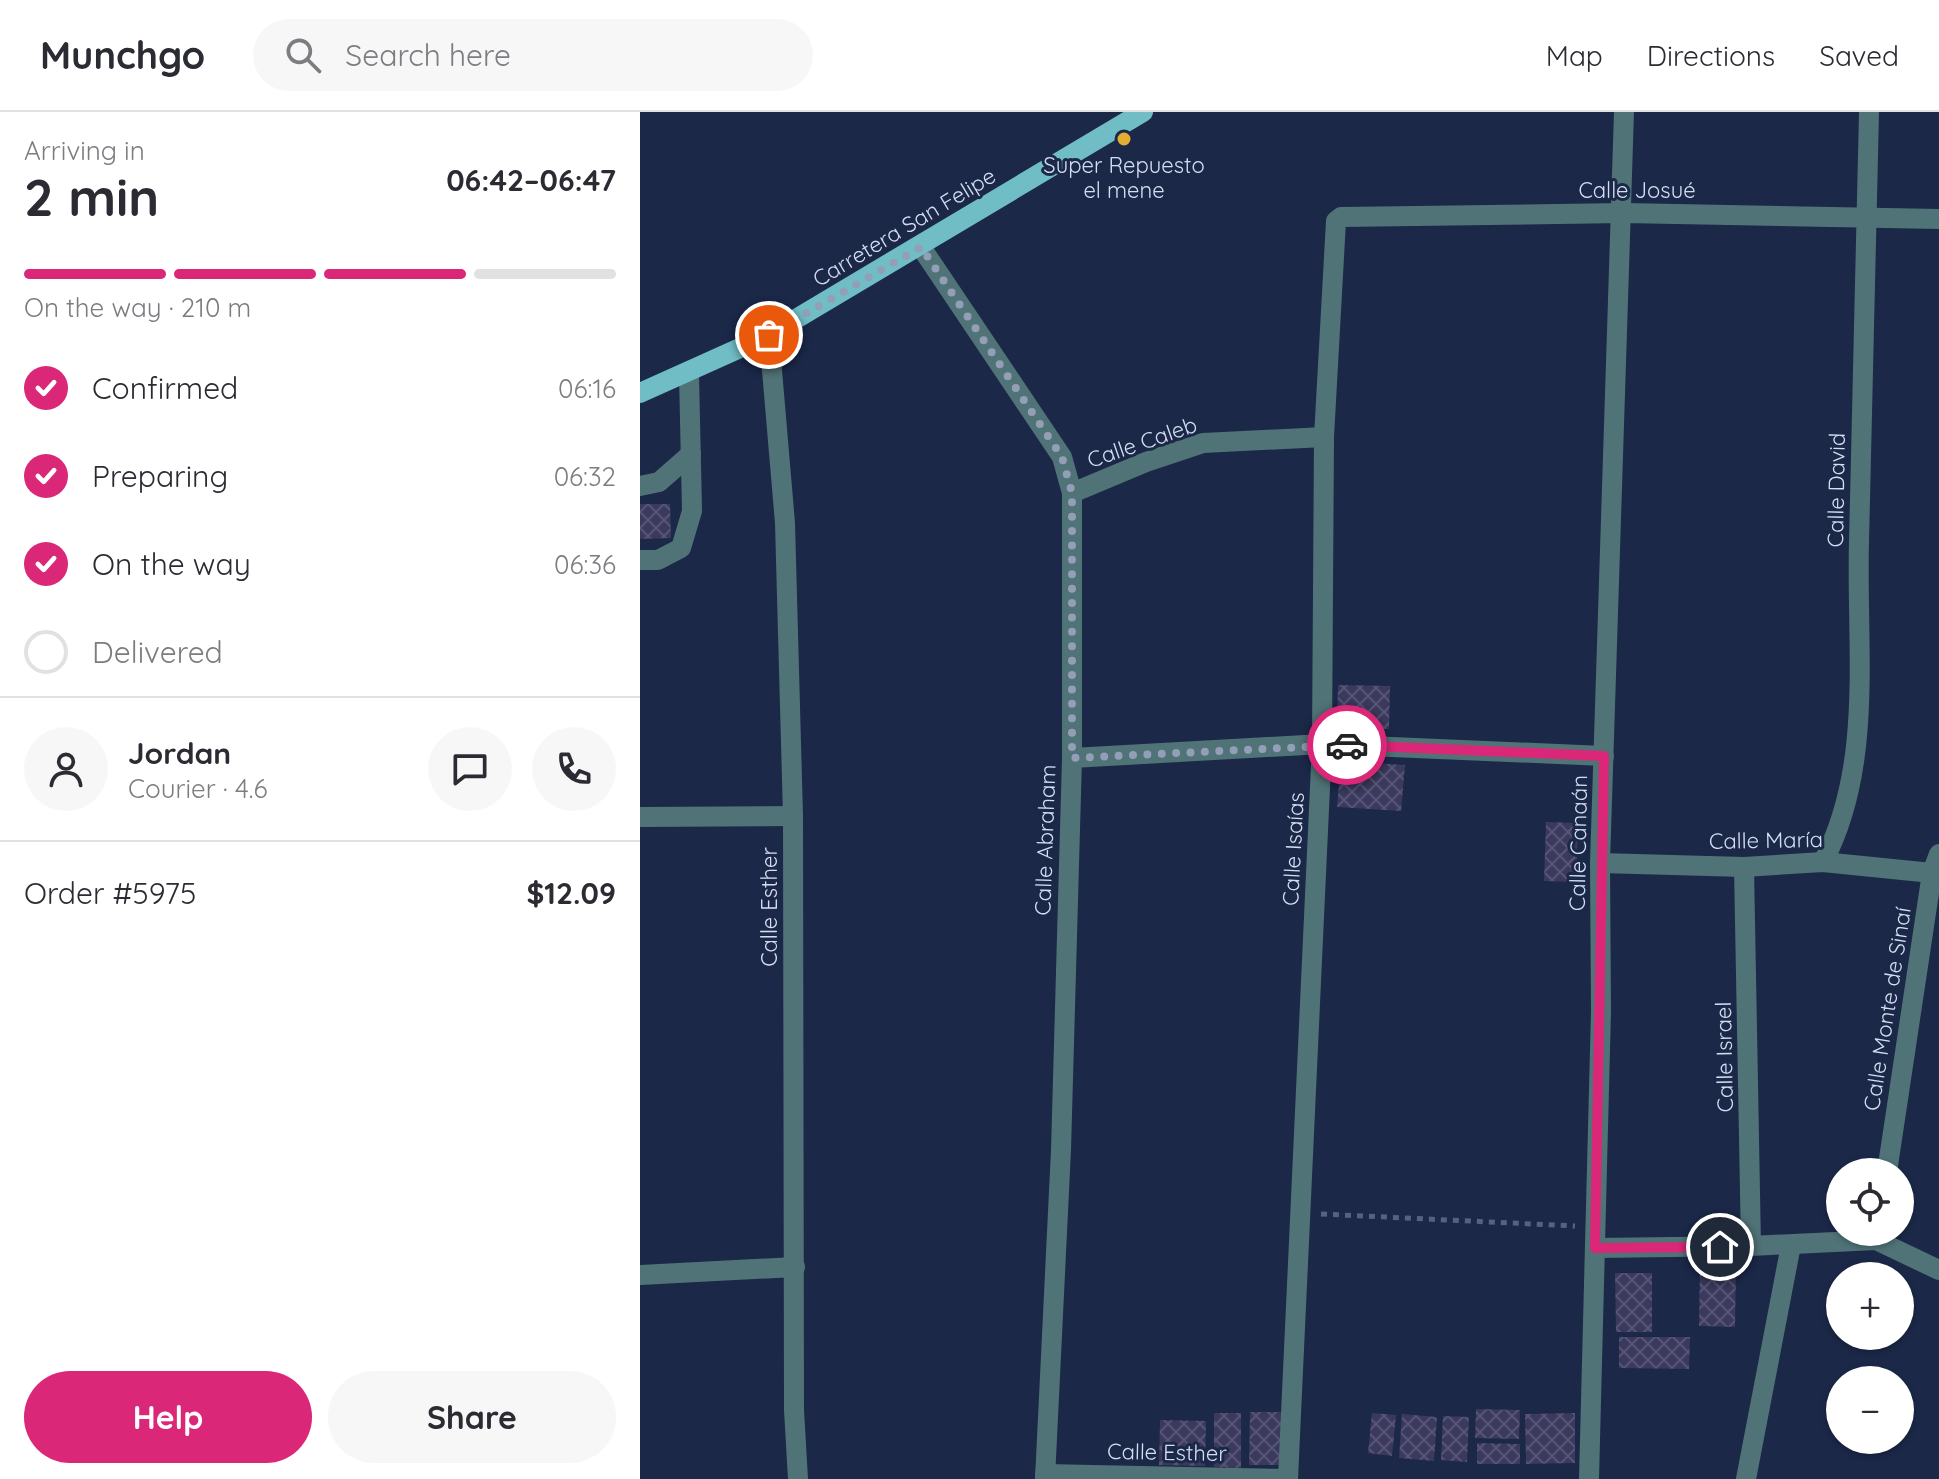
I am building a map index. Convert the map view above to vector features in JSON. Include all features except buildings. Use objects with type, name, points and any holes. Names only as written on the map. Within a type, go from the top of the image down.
[{"type":"main road","name":"Carretera San Felipe","points":[[640,393],[689,374],[769,335],[1143,112]]},
{"type":"street","name":"Calle Canaán","points":[[1589,1479],[1601,1011],[1600,863],[1624,213],[1624,112]]},
{"type":"street","name":"Calle David","points":[[1823,862],[1840,830],[1858,753],[1869,112]]},
{"type":"street","name":"Calle Josué","points":[[1336,221],[1341,217],[1624,213],[1939,219]]},
{"type":"street","name":"Calle Isaías","points":[[1288,1479],[1322,744],[1324,437],[1336,221]]},
{"type":"street","name":"Calle Abraham","points":[[921,247],[1062,457],[1072,493],[1072,758],[1061,1150],[1045,1477]]},
{"type":"street","name":"Calle Esther","points":[[769,335],[785,523],[793,816],[794,1410],[798,1479]]},
{"type":"street","points":[[640,560],[658,560],[681,548],[692,511],[689,374]]},
{"type":"street","name":"Calle Caleb","points":[[1072,493],[1146,462],[1203,443],[1324,437]]},
{"type":"street","points":[[640,486],[659,482],[691,454]]},
{"type":"street","points":[[1072,758],[1322,744],[1604,756]]},
{"type":"street","points":[[640,817],[793,816]]},
{"type":"street","name":"Calle María","points":[[1600,863],[1744,867],[1823,862],[1936,863]]},
{"type":"street","name":"Calle Monte de Sinaí","points":[[1889,1158],[1936,863]]},
{"type":"street","name":"Calle Israel","points":[[1744,867],[1751,1246]]},
{"type":"street","points":[[1595,1248],[1791,1245],[1826,1241]]},
{"type":"street","points":[[1746,1479],[1791,1245]]},
{"type":"street","points":[[1895,1246],[1939,1270]]},
{"type":"street","points":[[640,1275],[795,1267]]},
{"type":"street","name":"Calle Esther","points":[[1045,1477],[1288,1479]]},
{"type":"path","points":[[1300,1213],[1596,1227]]},
{"type":"way so far","points":[[769,335],[921,247],[1062,457],[1072,493],[1072,758],[1347,745]]},
{"type":"place","name":"Super Repuesto el mene","points":[[1124,139]]},
{"type":"route","points":[[1347,745],[1604,756],[1595,1248],[1720,1247]]}]
